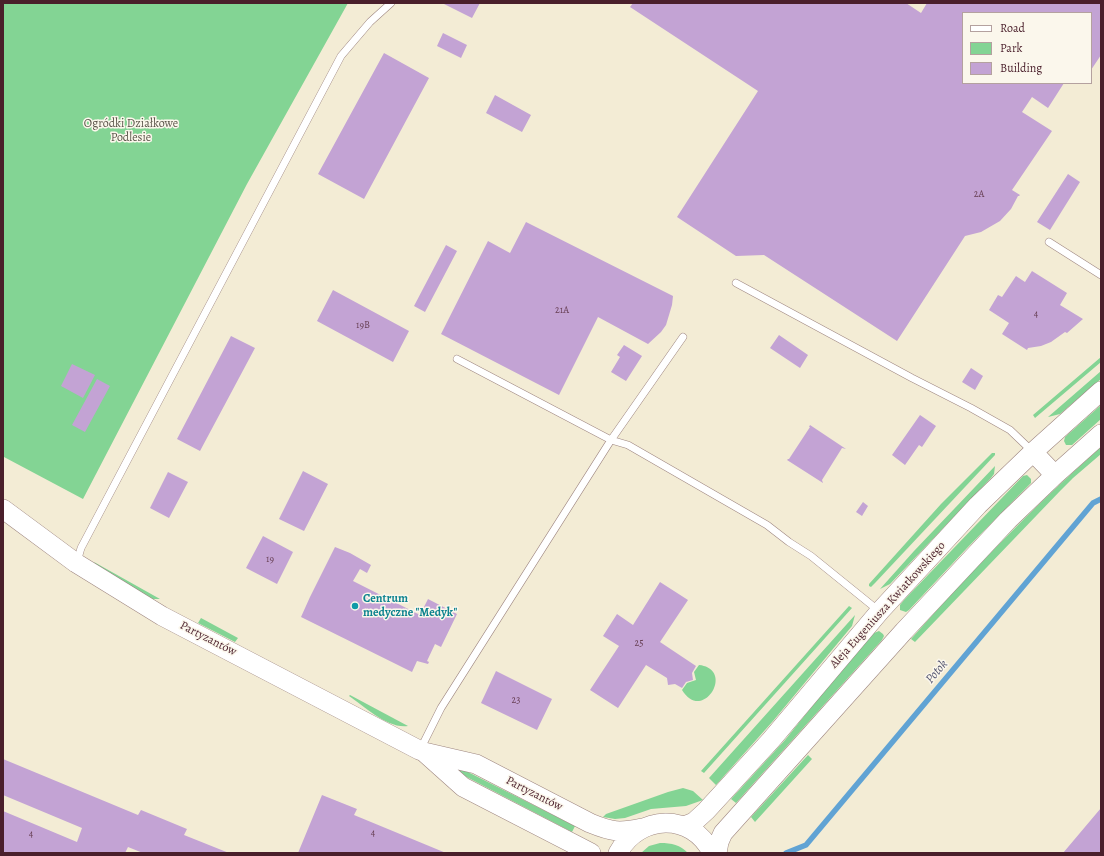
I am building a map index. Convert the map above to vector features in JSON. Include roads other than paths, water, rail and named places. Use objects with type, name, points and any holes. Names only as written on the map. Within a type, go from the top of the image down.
[{"type":"street","name":"Aleja Eugeniusza Kwiatkowskiego","points":[[684,826],[694,822],[706,811],[771,740],[880,611],[978,505],[1033,452],[1101,391]]},
{"type":"street","points":[[717,853],[719,842],[723,833],[904,631],[1008,520],[1101,434]]},
{"type":"street","points":[[1033,452],[1055,475]]},
{"type":"street","name":"Partyzantów","points":[[3,509],[76,564],[162,616],[422,751],[463,787],[591,853]]},
{"type":"street","points":[[880,611],[904,631]]},
{"type":"street","name":"Partyzantów","points":[[422,751],[476,764],[590,823],[608,830],[625,832],[656,824],[670,823],[684,826]]},
{"type":"street","points":[[684,826],[696,832],[706,842],[712,853]]},
{"type":"street","points":[[618,853],[622,845],[642,828]]},
{"type":"lane","points":[[76,564],[81,548],[341,56],[370,22],[391,3]]},
{"type":"lane","points":[[1049,242],[1101,275]]},
{"type":"lane","points":[[736,283],[1010,430],[1033,452]]},
{"type":"lane","points":[[422,751],[441,708],[611,440],[683,337]]},
{"type":"lane","points":[[456,360],[611,440],[628,446],[767,525],[789,542],[811,556],[880,611]]},
{"type":"waterway","name":"Potok","points":[[786,853],[806,845],[1093,503],[1101,499]]},
{"type":"place","name":"Centrum medyczne \"Medyk\"","points":[[355,606]]},
{"type":"park label","name":"Ogródki Działkowe Podlesie","points":[[131,131]]}]
